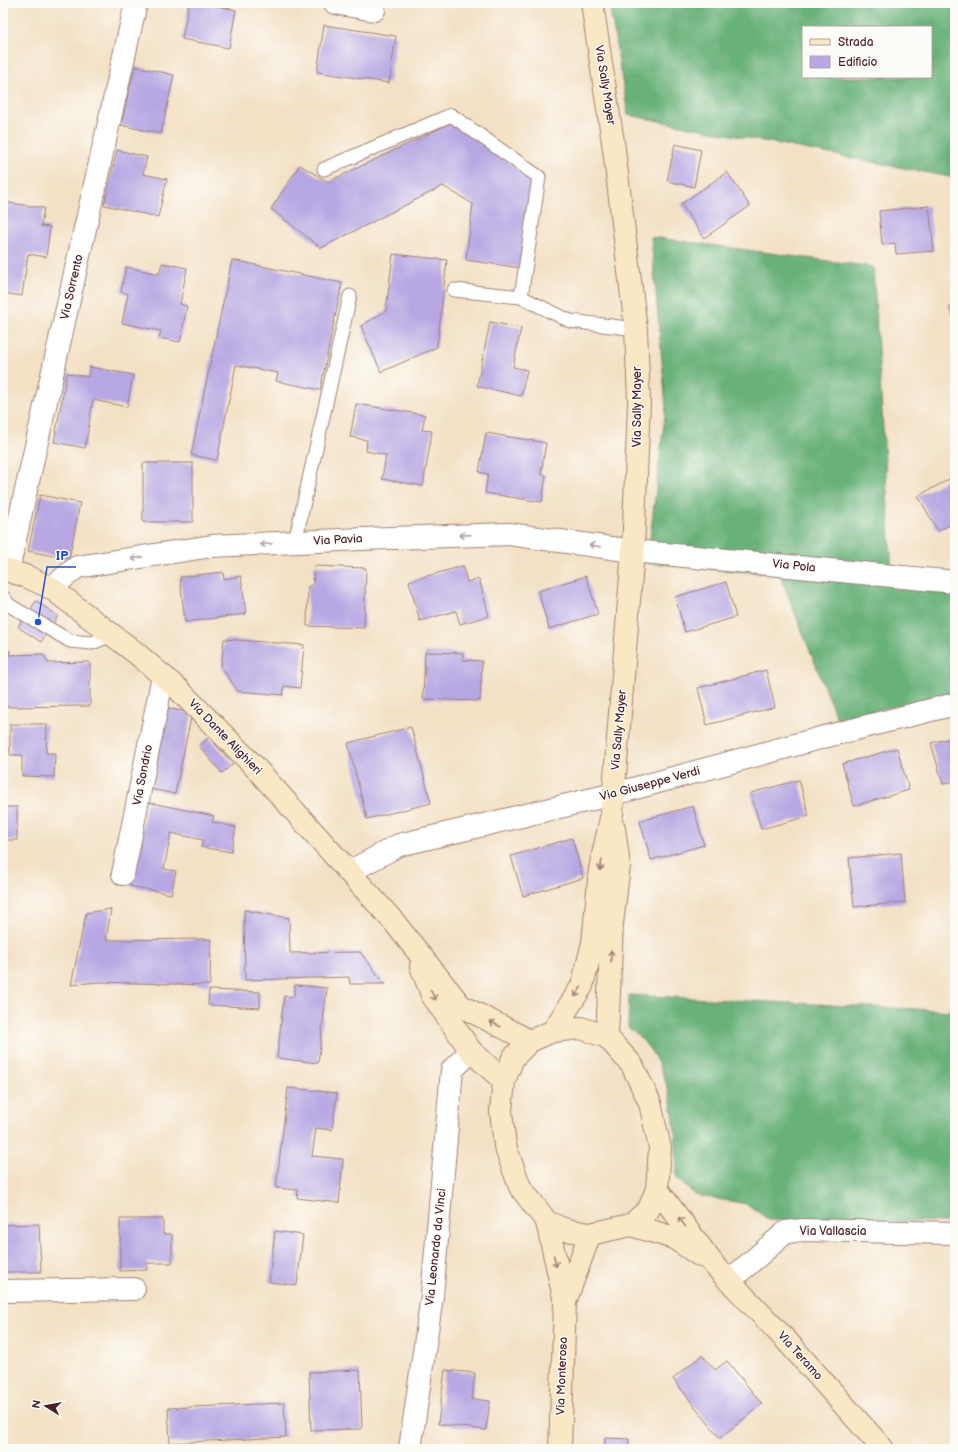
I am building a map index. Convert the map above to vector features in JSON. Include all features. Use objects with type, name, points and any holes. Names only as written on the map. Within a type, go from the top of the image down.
[{"type":"main road","name":"Via Sally Mayer","points":[[553,1031],[582,986],[593,943],[600,870],[613,803],[633,551],[639,402],[636,329],[614,149],[592,3]]},
{"type":"main road","name":"Via Dante Alighieri","points":[[5,570],[28,577],[52,588],[163,676],[254,766],[413,946],[461,1006],[530,1041]]},
{"type":"main road","name":"Via Sally Mayer","points":[[607,1037],[612,924],[619,866],[613,803]]},
{"type":"main road","name":"Via Dante Alighieri","points":[[413,946],[432,995],[471,1051],[504,1081]]},
{"type":"main road","points":[[581,1028],[607,1037],[632,1065],[650,1103],[660,1148],[657,1189],[649,1210],[630,1225],[590,1234],[566,1230],[547,1222],[520,1187],[505,1146],[501,1111],[504,1081],[513,1058],[530,1041],[553,1031],[581,1028]]},
{"type":"main road","name":"Via Teramo","points":[[657,1189],[714,1265],[786,1340],[883,1449]]},
{"type":"main road","name":"Via Monterosa","points":[[547,1222],[565,1302],[560,1449]]},
{"type":"main road","name":"Via Teramo","points":[[630,1225],[674,1238],[714,1265]]},
{"type":"main road","name":"Via Monterosa","points":[[565,1302],[590,1234]]},
{"type":"street","name":"Via Sorrento","points":[[5,570],[136,3]]},
{"type":"street","points":[[334,3],[374,10]]},
{"type":"street","name":"Via Pavia","points":[[52,588],[78,567],[212,546],[509,534],[633,551]]},
{"type":"street","name":"Via Pola","points":[[633,551],[955,582]]},
{"type":"street","name":"Via Sondrio","points":[[123,874],[163,676]]},
{"type":"street","name":"Via Giuseppe Verdi","points":[[349,872],[399,845],[613,803],[824,737],[955,704]]},
{"type":"street","name":"Via Leonardo da Vinci","points":[[410,1449],[432,1296],[452,1070],[471,1051]]},
{"type":"street","name":"Via Vallascia","points":[[729,1281],[786,1232],[818,1230],[955,1233]]},
{"type":"street","points":[[3,1291],[134,1289]]},
{"type":"lane","points":[[324,169],[451,116],[539,177],[521,297]]},
{"type":"lane","points":[[454,290],[521,297],[570,321],[636,329]]},
{"type":"lane","points":[[295,542],[350,296]]},
{"type":"lane","points":[[3,597],[9,605],[70,641],[92,643],[112,635]]},
{"type":"green space","points":[[609,3],[955,3],[955,178],[628,115]]},
{"type":"green space","points":[[651,237],[873,267],[893,588],[955,593],[955,693],[837,719],[780,575],[647,563],[666,407]]},
{"type":"green space","points":[[629,995],[955,1011],[955,1222],[769,1220],[747,1204],[695,1195],[677,1179],[676,1138],[670,1096],[664,1076],[655,1058],[644,1041],[628,1027]]},
{"type":"building","points":[[189,3],[200,3],[236,10],[229,48],[182,39]]},
{"type":"building","points":[[324,25],[396,36],[389,83],[317,72]]},
{"type":"building","points":[[135,66],[174,75],[161,134],[121,125]]},
{"type":"building","points":[[451,123],[533,179],[521,268],[466,260],[473,204],[443,186],[321,248],[271,209],[300,165],[328,182]]},
{"type":"building","points":[[675,144],[701,150],[694,187],[667,181]]},
{"type":"building","points":[[117,150],[147,157],[143,174],[167,179],[158,217],[104,205]]},
{"type":"building","points":[[727,172],[750,206],[704,238],[681,204]]},
{"type":"building","points":[[3,202],[44,208],[41,226],[50,227],[46,257],[28,254],[22,296],[3,293]]},
{"type":"building","points":[[929,206],[934,251],[896,254],[895,243],[882,245],[879,211]]},
{"type":"building","points":[[393,254],[447,260],[437,347],[381,372],[361,326],[386,311]]},
{"type":"building","points":[[232,260],[342,283],[320,390],[276,381],[278,373],[236,365],[217,460],[191,455]]},
{"type":"building","points":[[162,263],[187,268],[180,304],[187,306],[180,342],[159,338],[161,331],[122,323],[128,294],[121,292],[126,267],[159,274]]},
{"type":"building","points":[[955,305],[955,318],[949,308]]},
{"type":"building","points":[[490,322],[521,328],[513,367],[527,370],[521,396],[477,386]]},
{"type":"building","points":[[90,367],[133,375],[127,407],[93,400],[85,448],[54,442],[67,373],[88,377]]},
{"type":"building","points":[[356,404],[425,415],[422,430],[432,431],[423,486],[382,479],[386,455],[366,451],[367,440],[350,437]]},
{"type":"building","points":[[486,433],[546,443],[541,474],[546,475],[542,502],[485,493],[488,474],[479,472]]},
{"type":"building","points":[[143,463],[193,463],[193,522],[143,522]]},
{"type":"building","points":[[955,476],[955,522],[938,531],[918,496]]},
{"type":"building","points":[[40,495],[80,503],[69,559],[28,551]]},
{"type":"building","points":[[314,566],[366,568],[364,628],[307,626],[308,586],[313,586]]},
{"type":"building","points":[[463,566],[467,582],[479,579],[489,616],[460,624],[456,611],[420,621],[409,581]]},
{"type":"building","points":[[223,572],[224,579],[241,576],[246,614],[185,622],[180,577]]},
{"type":"building","points":[[586,576],[598,614],[549,629],[538,591]]},
{"type":"building","points":[[726,582],[736,617],[685,632],[675,597]]},
{"type":"building","points":[[36,601],[58,616],[41,642],[18,627]]},
{"type":"building","points":[[224,639],[304,645],[300,688],[284,686],[283,695],[238,691],[221,667]]},
{"type":"building","points":[[3,651],[10,651],[9,655],[43,654],[48,663],[90,662],[90,706],[3,707]]},
{"type":"building","points":[[425,652],[463,653],[463,660],[482,661],[480,701],[423,699]]},
{"type":"building","points":[[766,670],[775,707],[707,725],[698,688]]},
{"type":"building","points":[[167,708],[192,713],[175,794],[150,789]]},
{"type":"building","points":[[10,724],[47,724],[46,753],[55,753],[54,777],[22,776],[22,755],[10,755]]},
{"type":"building","points":[[411,727],[431,803],[367,819],[348,743]]},
{"type":"building","points":[[209,737],[233,764],[222,773],[199,746]]},
{"type":"building","points":[[955,737],[955,781],[943,784],[931,743]]},
{"type":"building","points":[[897,748],[909,790],[854,806],[842,764]]},
{"type":"building","points":[[799,780],[809,816],[761,829],[751,793]]},
{"type":"building","points":[[147,802],[214,816],[212,822],[236,827],[231,852],[201,847],[203,840],[171,833],[164,869],[176,871],[171,894],[130,886]]},
{"type":"building","points":[[693,806],[704,845],[651,860],[640,821]]},
{"type":"building","points":[[3,807],[17,807],[17,840],[3,840]]},
{"type":"building","points":[[572,838],[583,878],[523,896],[511,856]]},
{"type":"building","points":[[901,853],[905,902],[854,907],[849,858]]},
{"type":"building","points":[[111,909],[106,940],[211,939],[210,985],[97,982],[71,985],[86,913]]},
{"type":"building","points":[[244,910],[289,918],[290,953],[360,952],[385,984],[350,984],[349,977],[245,980]]},
{"type":"building","points":[[295,985],[327,988],[318,1063],[277,1058],[284,996],[294,997]]},
{"type":"building","points":[[209,990],[260,992],[260,1008],[208,1005]]},
{"type":"building","points":[[288,1088],[337,1093],[332,1130],[316,1128],[312,1156],[343,1159],[339,1203],[297,1198],[298,1190],[276,1188]]},
{"type":"building","points":[[120,1219],[163,1219],[163,1234],[172,1234],[172,1263],[147,1263],[147,1270],[120,1271]]},
{"type":"building","points":[[39,1224],[41,1272],[3,1272],[3,1225]]},
{"type":"building","points":[[275,1231],[303,1235],[297,1285],[269,1282]]},
{"type":"building","points":[[702,1355],[715,1370],[727,1361],[762,1404],[720,1438],[673,1379]]},
{"type":"building","points":[[360,1370],[362,1429],[311,1430],[309,1372]]},
{"type":"building","points":[[445,1370],[475,1373],[472,1399],[490,1401],[486,1430],[438,1424]]},
{"type":"building","points":[[284,1403],[286,1437],[170,1443],[168,1408]]},
{"type":"building","points":[[605,1438],[629,1439],[628,1449],[605,1449]]},
{"type":"place","name":"IP","points":[[38,622]]}]
